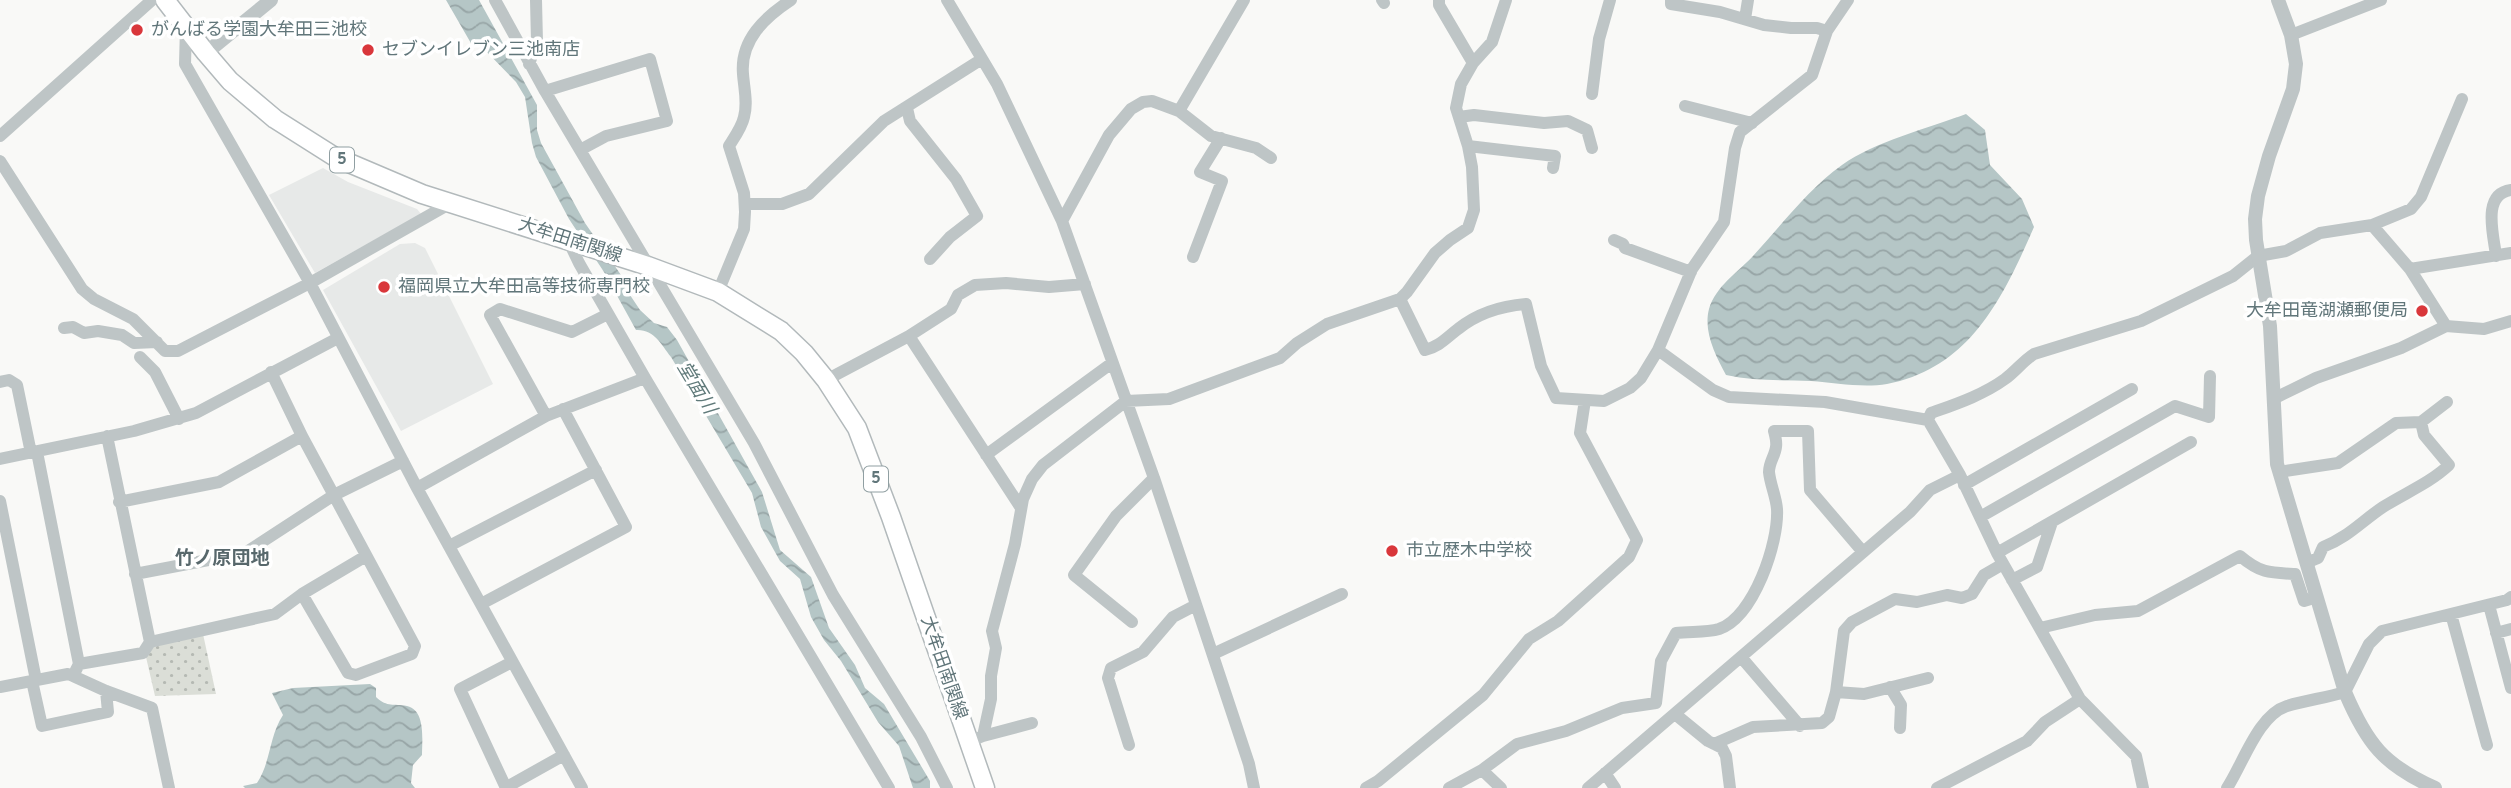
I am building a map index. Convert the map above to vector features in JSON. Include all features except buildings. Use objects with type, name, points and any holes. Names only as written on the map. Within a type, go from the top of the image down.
[{"type":"main road","name":"大牟田南関線","points":[[165,0],[230,81],[275,119],[335,157],[422,194],[648,266],[719,292],[781,331],[804,353],[826,380],[857,428],[975,739],[985,788]]},
{"type":"street","points":[[0,136],[152,0]]},
{"type":"street","points":[[206,53],[271,0]]},
{"type":"street","points":[[495,0],[529,64],[754,443],[833,595],[921,737],[947,788]]},
{"type":"street","points":[[529,64],[537,42],[536,0]]},
{"type":"street","points":[[719,292],[744,229],[744,193],[729,146],[744,119],[746,97],[742,70],[746,45],[759,24],[790,0]]},
{"type":"street","points":[[947,0],[997,85],[1062,221],[1154,478],[1213,654],[1254,788]]},
{"type":"street","points":[[1179,111],[1244,0]]},
{"type":"street","points":[[1439,0],[1439,5],[1473,63]]},
{"type":"street","points":[[975,739],[991,699],[991,676],[996,648],[992,631],[1015,544],[1021,508],[1032,479],[1043,465],[1126,401],[1169,398],[1230,377],[1280,358],[1297,343],[1327,324],[1399,299],[1426,269],[1436,253],[1468,228],[1474,210],[1468,146],[1456,108],[1461,84],[1473,63],[1492,42],[1506,0]]},
{"type":"street","points":[[1592,94],[1599,39],[1610,0]]},
{"type":"street","points":[[1671,0],[1671,4],[1720,12],[1764,25],[1828,31]]},
{"type":"street","points":[[1745,19],[1748,0]]},
{"type":"street","points":[[1399,299],[1425,350],[1439,346],[1458,328],[1478,315],[1503,306],[1526,304],[1541,366],[1556,397],[1604,401],[1630,388],[1641,377],[1658,350],[1691,272],[1724,222],[1735,148],[1740,132],[1812,75],[1828,31],[1848,0]]},
{"type":"street","points":[[2278,0],[2291,34],[2296,64],[2293,89],[2258,196],[2255,219],[2270,326],[2279,472],[2345,692],[2358,723],[2374,746],[2393,766],[2435,788]]},
{"type":"street","points":[[2291,34],[2381,0]]},
{"type":"street","points":[[186,27],[185,64],[310,283],[417,488],[582,788]]},
{"type":"street","points":[[545,91],[650,59],[667,121],[606,136],[580,150]]},
{"type":"street","points":[[745,204],[782,204],[809,194],[884,121],[982,59]]},
{"type":"street","points":[[1928,420],[1931,413],[1972,397],[2006,378],[2034,354],[2141,321],[2233,276],[2259,256],[2286,251],[2320,233],[2372,225],[2411,209],[2421,197],[2462,99]]},
{"type":"street","points":[[1062,221],[1109,135],[1131,109],[1143,102],[1152,101],[1179,111],[1200,125],[1210,136],[1256,148],[1271,158]]},
{"type":"street","points":[[1685,106],[1752,123]]},
{"type":"street","points":[[907,108],[910,121],[956,179],[977,216],[950,237],[930,258]]},
{"type":"street","points":[[1459,117],[1474,115],[1544,123],[1568,121],[1587,130],[1592,148]]},
{"type":"street","points":[[1193,257],[1222,181],[1200,172],[1221,138]]},
{"type":"street","points":[[1468,146],[1555,156],[1553,168]]},
{"type":"street","points":[[0,161],[82,289],[94,299],[134,319],[165,351],[178,351],[310,283],[451,203]]},
{"type":"street","points":[[2496,256],[2491,211],[2496,199],[2505,191],[2511,190]]},
{"type":"street","points":[[2372,225],[2410,269],[2446,326]]},
{"type":"street","points":[[568,240],[645,378],[889,788]]},
{"type":"street","points":[[1614,240],[1625,248],[1691,272]]},
{"type":"street","points":[[2410,269],[2511,253]]},
{"type":"street","points":[[826,380],[909,337],[951,309],[958,295],[975,285],[1006,283],[1049,287],[1085,284]]},
{"type":"street","points":[[546,416],[490,315],[500,309],[572,332],[608,314]]},
{"type":"street","points":[[2273,398],[2316,378],[2401,348],[2446,326],[2484,329],[2511,321]]},
{"type":"street","points":[[64,328],[73,327],[84,333],[98,331],[122,335],[134,343],[157,342]]},
{"type":"street","points":[[909,337],[1021,508]]},
{"type":"street","points":[[0,459],[196,414],[338,338]]},
{"type":"street","points":[[1658,350],[1713,390],[1729,397],[1825,402],[1928,420]]},
{"type":"street","points":[[140,357],[155,372],[179,419]]},
{"type":"street","points":[[986,455],[1112,363]]},
{"type":"street","points":[[271,372],[302,436],[417,651],[356,675],[348,673],[302,594]]},
{"type":"street","points":[[1980,517],[2175,406],[2209,417],[2210,376]]},
{"type":"street","points":[[417,488],[546,416],[645,378]]},
{"type":"street","points":[[0,382],[9,380],[17,385],[34,452],[76,670],[106,691],[152,708],[169,788]]},
{"type":"street","points":[[1588,788],[1910,512],[1930,490],[1962,480],[2132,389]]},
{"type":"street","points":[[1366,788],[1483,695],[1529,639],[1558,621],[1629,557],[1637,540],[1580,433],[1585,400]]},
{"type":"street","points":[[2279,472],[2338,463],[2396,423],[2421,422],[2447,402]]},
{"type":"street","points":[[481,604],[626,527],[563,409]]},
{"type":"street","points":[[1928,420],[1962,480],[2000,558],[2080,699],[2136,756],[2143,788]]},
{"type":"street","points":[[2306,563],[2318,558],[2323,547],[2341,540],[2382,508],[2440,474],[2449,465],[2424,435],[2421,422]]},
{"type":"street","points":[[1656,703],[1661,661],[1676,633],[1710,631],[1727,624],[1738,615],[1760,583],[1776,532],[1775,491],[1769,469],[1776,447],[1774,431],[1808,431],[1810,490],[1863,552]]},
{"type":"street","points":[[107,436],[150,642]]},
{"type":"street","points":[[119,502],[219,482],[302,436]]},
{"type":"street","points":[[1714,744],[1753,727],[1822,723],[1829,717],[1836,692],[1844,631],[1852,622],[1895,598],[1917,601],[1947,595],[1962,597],[1972,594],[1984,575],[2000,558],[2052,522],[2191,442]]},
{"type":"street","points":[[135,574],[245,552],[334,495],[403,461]]},
{"type":"street","points":[[449,546],[596,470]]},
{"type":"street","points":[[1132,622],[1074,575],[1116,516],[1154,478]]},
{"type":"street","points":[[0,501],[42,726],[108,712],[106,691]]},
{"type":"street","points":[[2012,580],[2037,567],[2052,522]]},
{"type":"street","points":[[0,687],[68,674],[143,653],[150,642],[275,614],[302,594],[366,556]]},
{"type":"street","points":[[2040,628],[2095,615],[2138,611],[2240,556],[2254,568],[2266,573],[2295,574],[2304,601],[2317,597]]},
{"type":"street","points":[[1213,654],[1342,594]]},
{"type":"street","points":[[2227,788],[2264,722],[2287,706],[2345,692],[2369,644],[2382,631],[2489,605],[2511,597]]},
{"type":"street","points":[[1129,745],[1108,678],[1111,668],[1143,652],[1173,617],[1196,605]]},
{"type":"street","points":[[2489,605],[2511,688]]},
{"type":"street","points":[[2451,614],[2487,745]]},
{"type":"street","points":[[2496,633],[2511,629]]},
{"type":"street","points":[[1741,657],[1800,726]]},
{"type":"street","points":[[512,662],[460,689],[505,788],[564,755]]},
{"type":"street","points":[[1836,692],[1864,694],[1928,678]]},
{"type":"street","points":[[1890,687],[1900,705],[1900,728]]},
{"type":"street","points":[[1937,788],[2027,741],[2045,722],[2080,699]]},
{"type":"street","points":[[1449,788],[1482,770],[1517,744],[1566,731],[1622,708],[1656,703],[1722,748],[1726,756],[1730,788]]},
{"type":"street","points":[[975,739],[1031,723]]},
{"type":"street","points":[[1482,770],[1501,788]]},
{"type":"street","points":[[1605,773],[1615,788]]},
{"type":"shaded area","name":"福岡県立大牟田高等技術専門校","points":[[323,168],[348,182],[417,209],[421,214],[315,273],[269,195]]},
{"type":"shaded area","name":"福岡県立大牟田高等技術専門校","points":[[415,243],[425,248],[493,384],[401,431],[323,290],[400,244]]},
{"type":"shaded area","points":[[203,634],[216,694],[155,696],[146,657],[153,646]]},
{"type":"water","name":"堂面川","points":[[446,0],[479,0],[537,105],[537,130],[541,143],[585,223],[621,275],[624,286],[640,310],[654,323],[667,327],[677,340],[762,492],[780,550],[811,577],[829,628],[855,665],[865,688],[884,704],[930,781],[930,788],[913,788],[899,746],[878,722],[841,661],[824,640],[811,617],[800,579],[780,561],[761,527],[752,493],[671,357],[652,335],[636,330],[604,272],[569,219],[536,157],[525,97],[516,82],[483,48],[472,45]]},
{"type":"water","points":[[1966,114],[1985,130],[1990,165],[2022,199],[2034,227],[1996,304],[1962,346],[1941,363],[1916,376],[1887,384],[1859,385],[1726,375],[1712,344],[1708,326],[1709,309],[1722,287],[1806,197],[1842,165],[1885,142]]},
{"type":"water","points":[[370,684],[376,688],[376,697],[380,700],[387,704],[407,706],[417,713],[422,734],[422,755],[413,765],[411,783],[415,788],[243,786],[257,783],[262,775],[283,715],[272,693],[293,688]]},
{"type":"place","name":"がんばる学園大牟田三池校","points":[[137,30]]},
{"type":"place","name":"セブンイレブン三池南店","points":[[368,50]]},
{"type":"place","name":"福岡県立大牟田高等技術専門校","points":[[384,287]]},
{"type":"place","name":"大牟田竜湖瀬郵便局","points":[[2422,311]]},
{"type":"place","name":"市立歴木中学校","points":[[1392,551]]},
{"type":"district","name":"竹ノ原団地","points":[[222,559]]}]
